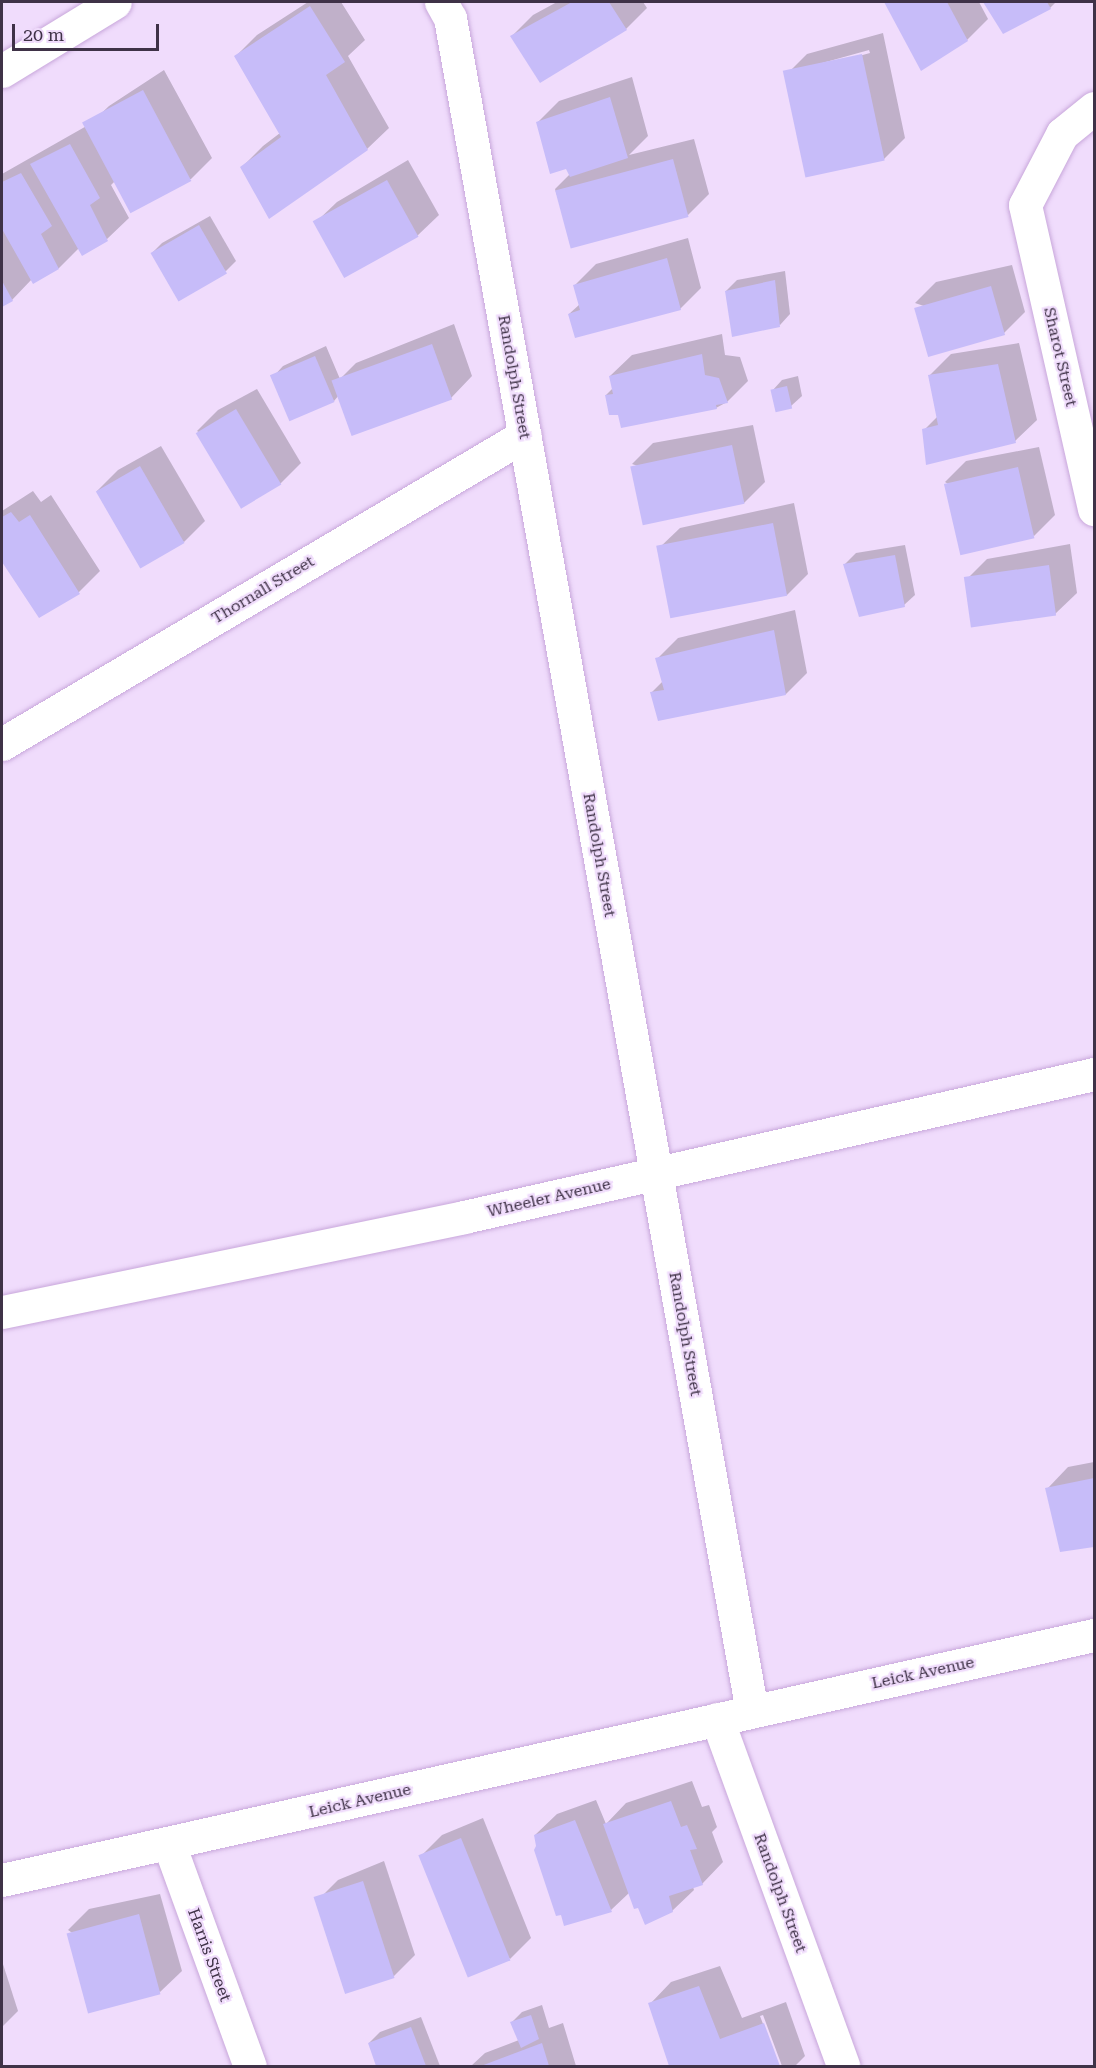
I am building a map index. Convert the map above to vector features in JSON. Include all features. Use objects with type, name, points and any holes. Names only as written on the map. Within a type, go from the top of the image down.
[{"type":"street","points":[[2,70],[115,2]]},
{"type":"street","name":"Randolph Street","points":[[441,2],[450,18],[752,1711]]},
{"type":"street","name":"Sharot Street","points":[[1095,108],[1062,134],[1025,205],[1095,508]]},
{"type":"street","name":"Thornall Street","points":[[2,744],[525,435]]},
{"type":"street","name":"Wheeler Avenue","points":[[2,1312],[464,1217],[1095,1074]]},
{"type":"street","name":"Leick Avenue","points":[[2,1880],[1095,1635]]},
{"type":"street","name":"Randolph Street","points":[[717,1719],[843,2067]]},
{"type":"street","name":"Harris Street","points":[[169,1844],[250,2067]]},
{"type":"building","points":[[572,2],[609,2],[627,30],[540,83],[510,36]]},
{"type":"building","points":[[884,2],[947,2],[968,41],[921,71]]},
{"type":"building","points":[[983,2],[1047,2],[1051,9],[1003,34]]},
{"type":"building","points":[[310,6],[345,62],[326,75],[368,150],[269,219],[240,167],[281,137],[234,56]]},
{"type":"building","points":[[862,54],[885,161],[805,177],[783,71]]},
{"type":"building","points":[[143,90],[191,181],[130,213],[82,122]]},
{"type":"building","points":[[610,97],[628,158],[570,177],[566,169],[550,174],[536,122]]},
{"type":"building","points":[[70,144],[100,198],[90,205],[108,241],[82,256],[30,164]]},
{"type":"building","points":[[673,159],[689,217],[571,249],[555,191]]},
{"type":"building","points":[[21,173],[52,226],[41,234],[59,269],[33,284],[2,229],[2,182]]},
{"type":"building","points":[[387,180],[419,237],[344,278],[313,221]]},
{"type":"building","points":[[199,225],[227,273],[179,301],[151,253]]},
{"type":"building","points":[[667,258],[681,310],[575,338],[568,314],[580,310],[573,285]]},
{"type":"building","points":[[775,280],[780,327],[732,337],[725,291]]},
{"type":"building","points":[[2,281],[13,301],[2,307]]},
{"type":"building","points":[[991,286],[1005,335],[928,357],[914,308]]},
{"type":"building","points":[[432,344],[452,399],[352,436],[331,381]]},
{"type":"building","points":[[702,354],[705,375],[719,378],[728,403],[716,405],[717,409],[621,428],[618,415],[609,415],[605,395],[613,394],[609,376]]},
{"type":"building","points":[[315,356],[335,402],[289,421],[270,375]]},
{"type":"building","points":[[998,364],[1016,443],[926,465],[922,429],[938,425],[928,375]]},
{"type":"building","points":[[787,386],[792,408],[776,412],[770,390]]},
{"type":"building","points":[[236,409],[281,484],[241,509],[196,433]]},
{"type":"building","points":[[732,445],[744,504],[643,525],[630,467]]},
{"type":"building","points":[[140,466],[185,543],[140,569],[96,492]]},
{"type":"building","points":[[1018,467],[1034,538],[960,555],[944,484]]},
{"type":"building","points":[[11,512],[19,522],[30,515],[80,594],[39,618],[2,562],[2,517]]},
{"type":"building","points":[[773,523],[787,596],[670,618],[656,546]]},
{"type":"building","points":[[895,555],[905,607],[859,617],[843,564]]},
{"type":"building","points":[[1049,565],[1056,616],[971,627],[964,577]]},
{"type":"building","points":[[774,630],[786,695],[658,721],[650,692],[664,690],[655,658]]},
{"type":"building","points":[[1094,1478],[1094,1547],[1060,1552],[1045,1488]]},
{"type":"building","points":[[671,1801],[681,1827],[687,1825],[697,1849],[690,1850],[703,1885],[669,1896],[673,1912],[645,1925],[638,1908],[634,1909],[603,1824]]},
{"type":"building","points":[[575,1820],[612,1912],[564,1926],[561,1915],[556,1916],[534,1850],[536,1846],[534,1835]]},
{"type":"building","points":[[461,1838],[510,1960],[468,1978],[418,1855]]},
{"type":"building","points":[[363,1881],[395,1978],[345,1994],[314,1897]]},
{"type":"building","points":[[139,1914],[160,1994],[88,2014],[67,1933]]},
{"type":"building","points":[[699,1986],[720,2039],[764,2023],[780,2066],[669,2066],[648,2003]]},
{"type":"building","points":[[531,2015],[539,2039],[521,2048],[510,2022]]},
{"type":"building","points":[[411,2027],[426,2066],[376,2066],[368,2043]]},
{"type":"building","points":[[542,2043],[549,2066],[481,2066]]}]
